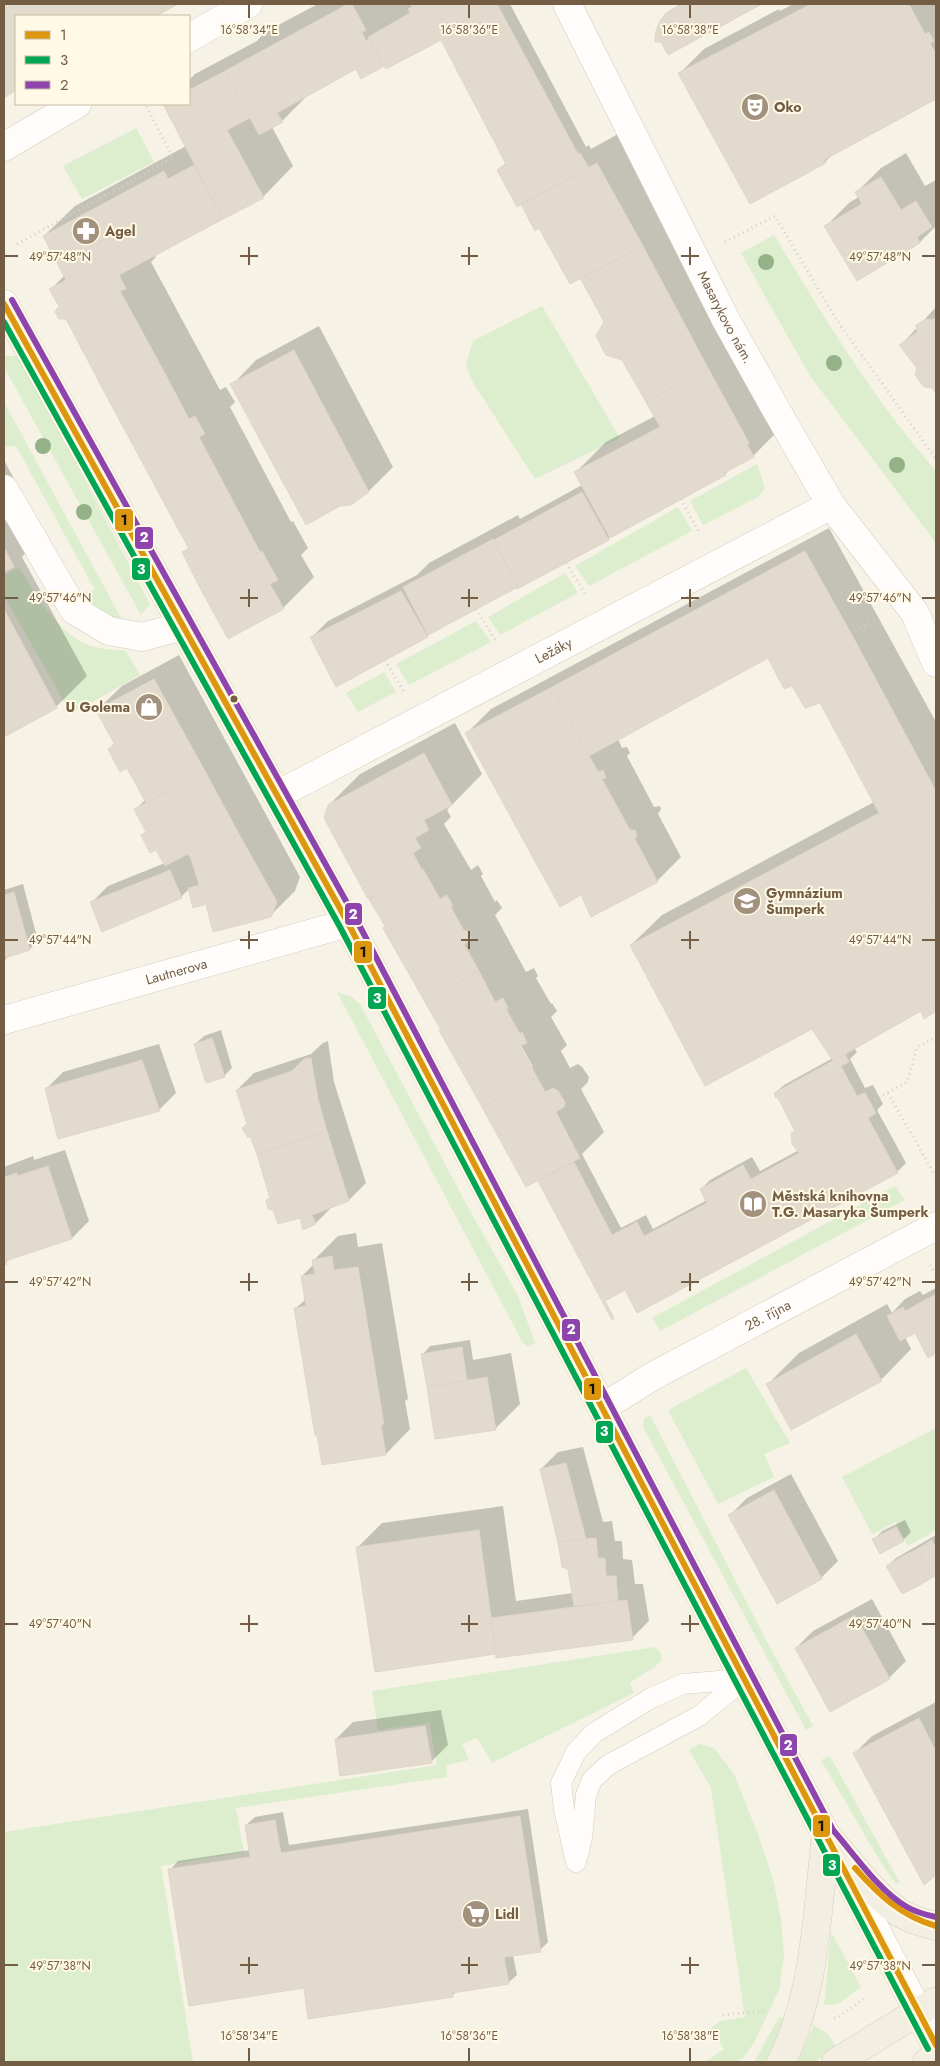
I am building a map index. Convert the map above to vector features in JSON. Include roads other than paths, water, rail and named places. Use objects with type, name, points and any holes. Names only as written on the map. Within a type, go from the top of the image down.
[{"type":"main road","points":[[826,1835],[881,1897],[898,1912],[922,1923],[936,1926]]},
{"type":"main road","points":[[781,2062],[790,2045],[802,2011],[812,1960],[826,1835]]},
{"type":"main road","points":[[836,2062],[927,2006]]},
{"type":"main road","points":[[927,2062],[936,2057]]},
{"type":"street","points":[[190,37],[248,4]]},
{"type":"street","name":"Masarykovo nám.","points":[[567,4],[726,320],[831,505],[925,619],[936,663]]},
{"type":"street","points":[[4,147],[75,105]]},
{"type":"street","points":[[6,315],[183,626],[348,923],[826,1835],[927,2006],[936,2045]]},
{"type":"street","points":[[4,489],[74,610],[110,630],[142,637],[183,626]]},
{"type":"street","name":"Ležáky","points":[[277,795],[831,505]]},
{"type":"street","name":"Lautnerova","points":[[4,1020],[348,923]]},
{"type":"street","name":"28. října","points":[[602,1408],[652,1376],[936,1226]]},
{"type":"lane","points":[[744,1679],[699,1716],[640,1746],[608,1765],[592,1780],[586,1795],[583,1811],[582,1838],[576,1862],[564,1809],[561,1783],[576,1752],[594,1733],[651,1698],[684,1684],[744,1679]]},
{"type":"place","name":"Oko","points":[[755,107]]},
{"type":"place","name":"Agel","points":[[86,231]]},
{"type":"place","name":"U Golema","points":[[149,707]]},
{"type":"place","name":"Gymnázium Šumperk","points":[[747,901]]},
{"type":"place","name":"Městská knihovna T.G. Masaryka Šumperk","points":[[753,1204]]},
{"type":"place","name":"Lidl","points":[[476,1914]]}]
